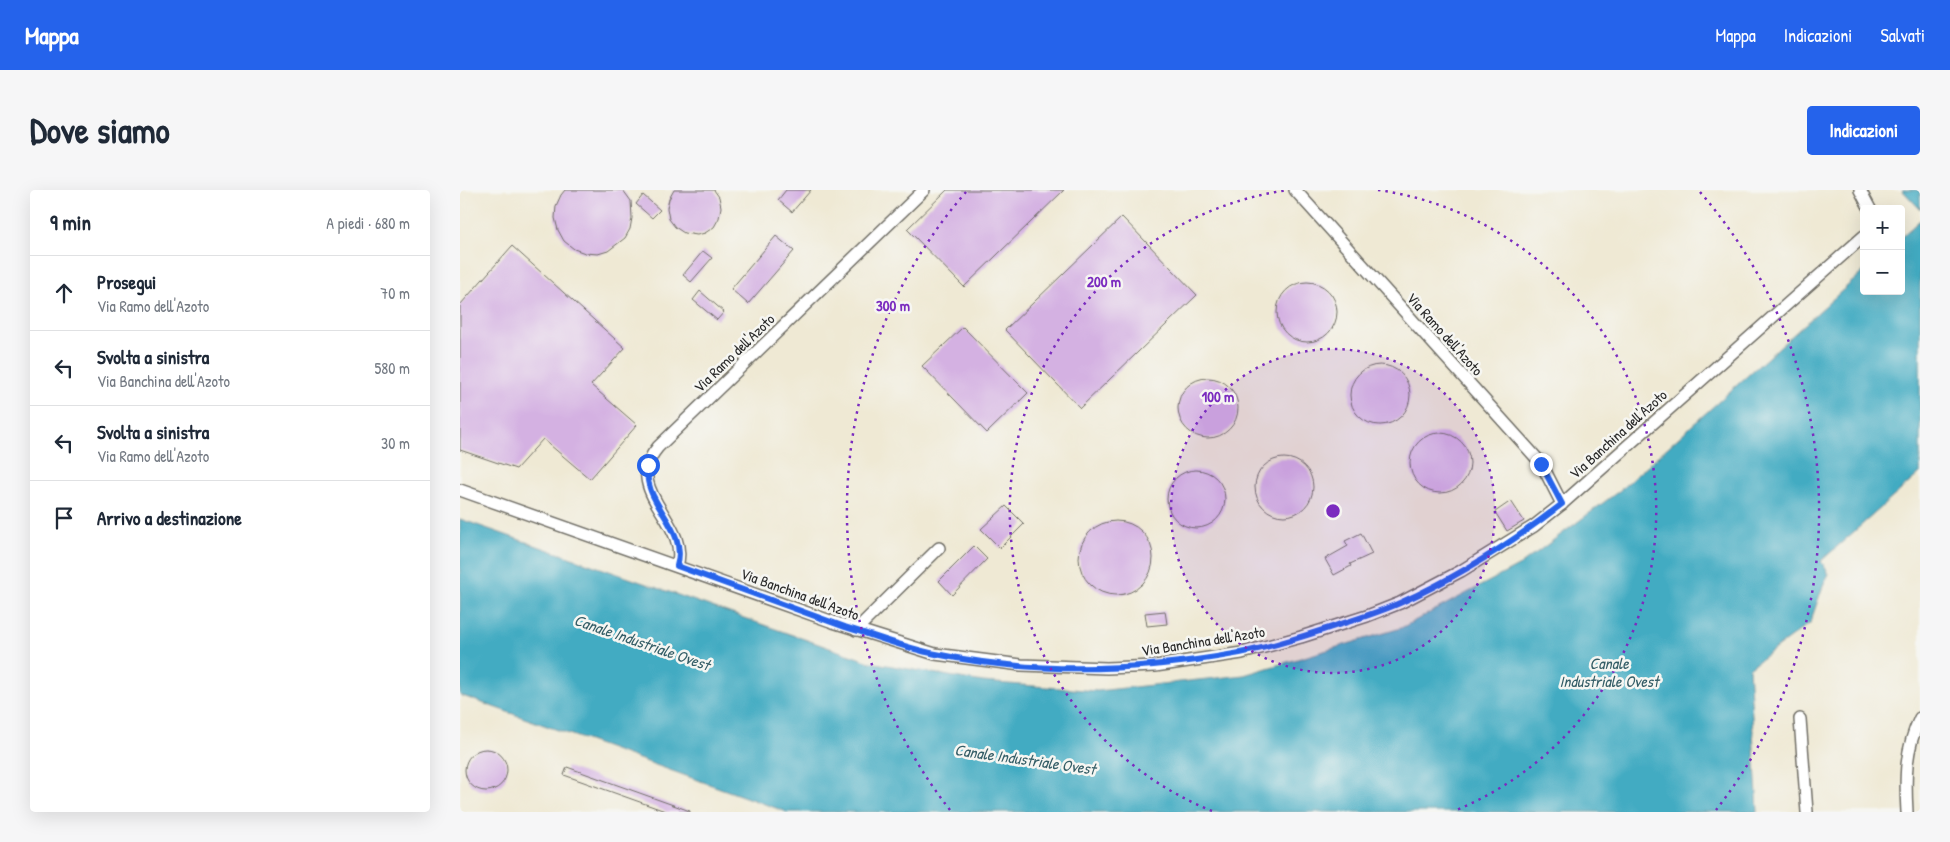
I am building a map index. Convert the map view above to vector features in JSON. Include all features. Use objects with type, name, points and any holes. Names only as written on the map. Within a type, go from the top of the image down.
[{"type":"street","name":"Via Ramo dell'Azoto","points":[[677,566],[680,556],[678,540],[648,485],[648,465],[655,451],[924,190]]},
{"type":"street","name":"Via Ramo dell'Azoto","points":[[1295,190],[1541,464],[1562,504]]},
{"type":"street","points":[[1860,190],[1868,205]]},
{"type":"street","name":"Via Banchina dell'Azoto","points":[[460,490],[856,630],[935,654],[1021,665],[1107,668],[1155,666],[1242,653],[1301,637],[1400,603],[1461,571],[1534,526],[1562,504],[1860,239]]},
{"type":"street","points":[[856,630],[939,548]]},
{"type":"street","points":[[1907,812],[1906,758],[1910,742],[1920,718]]},
{"type":"street","points":[[1800,720],[1807,812]]},
{"type":"water","points":[[1902,190],[1920,190],[1920,209]]},
{"type":"water","name":"Canale Industriale Ovest","points":[[1920,220],[1920,473],[1821,561],[1829,574],[1810,623],[1749,668],[1758,812],[787,812],[460,695],[460,519],[870,662],[983,682],[1097,691],[1244,675],[1401,628],[1520,565],[1619,491],[1860,275],[1860,295],[1905,295],[1905,233]]},
{"type":"building","points":[[565,190],[623,190],[631,201],[632,218],[630,229],[625,238],[608,251],[598,254],[585,253],[574,249],[564,241],[558,230],[555,218],[556,206]]},
{"type":"building","points":[[674,190],[714,190],[719,197],[721,207],[719,218],[714,227],[705,233],[697,235],[684,233],[675,227],[669,219],[667,208]]},
{"type":"building","points":[[786,190],[811,190],[792,212],[778,200]]},
{"type":"building","points":[[947,190],[1064,190],[964,287],[907,229]]},
{"type":"building","points":[[643,195],[660,210],[652,218],[636,204]]},
{"type":"building","points":[[1122,217],[1197,295],[1080,408],[1005,330]]},
{"type":"building","points":[[776,236],[794,251],[748,304],[731,289]]},
{"type":"building","points":[[512,246],[625,348],[591,385],[637,425],[590,479],[543,439],[516,469],[460,450],[460,305]]},
{"type":"building","points":[[703,251],[712,258],[691,282],[683,275]]},
{"type":"building","points":[[1307,282],[1324,287],[1332,295],[1337,312],[1332,329],[1324,337],[1307,342],[1290,337],[1282,329],[1277,312],[1282,295],[1290,287]]},
{"type":"building","points":[[700,291],[724,312],[717,320],[693,300]]},
{"type":"building","points":[[963,327],[1028,393],[987,433],[922,366]]},
{"type":"building","points":[[1380,365],[1397,370],[1405,378],[1410,395],[1405,412],[1397,420],[1380,425],[1363,420],[1355,412],[1350,395],[1355,378],[1363,370]]},
{"type":"building","points":[[1208,378],[1225,383],[1233,391],[1238,408],[1233,425],[1225,433],[1208,438],[1191,433],[1183,425],[1178,408],[1183,391],[1191,383]]},
{"type":"building","points":[[1440,433],[1457,438],[1465,446],[1470,463],[1465,480],[1457,488],[1440,493],[1423,488],[1415,480],[1410,463],[1415,446],[1423,438]]},
{"type":"building","points":[[1278,458],[1290,458],[1305,466],[1313,481],[1313,493],[1305,508],[1290,516],[1278,516],[1263,508],[1255,493],[1255,481],[1263,466]]},
{"type":"building","points":[[1190,470],[1202,470],[1217,478],[1225,493],[1225,505],[1217,520],[1202,528],[1190,528],[1175,520],[1167,505],[1167,493],[1175,478]]},
{"type":"building","points":[[1511,501],[1524,521],[1507,531],[1495,512]]},
{"type":"building","points":[[1006,506],[1024,524],[1000,548],[981,529]]},
{"type":"building","points":[[1116,521],[1130,524],[1142,532],[1150,544],[1153,558],[1150,572],[1142,584],[1130,592],[1116,595],[1102,592],[1090,584],[1082,572],[1079,558],[1082,544],[1090,532],[1102,524]]},
{"type":"building","points":[[1361,533],[1372,554],[1350,564],[1351,566],[1334,575],[1325,559],[1348,546],[1345,541]]},
{"type":"building","points":[[974,546],[987,559],[952,595],[939,581]]},
{"type":"building","points":[[1165,611],[1167,624],[1147,626],[1145,613]]},
{"type":"building","points":[[486,749],[501,755],[507,770],[501,785],[486,791],[471,785],[465,770],[471,755]]},
{"type":"building","points":[[567,767],[690,812],[668,812],[564,775]]},
{"type":"route","points":[[648,465],[648,485],[679,544],[680,556],[677,566],[832,622],[935,654],[1021,665],[1107,668],[1155,666],[1242,653],[1301,637],[1367,616],[1400,603],[1461,571],[1494,551],[1534,526],[1562,504],[1541,464]]}]
